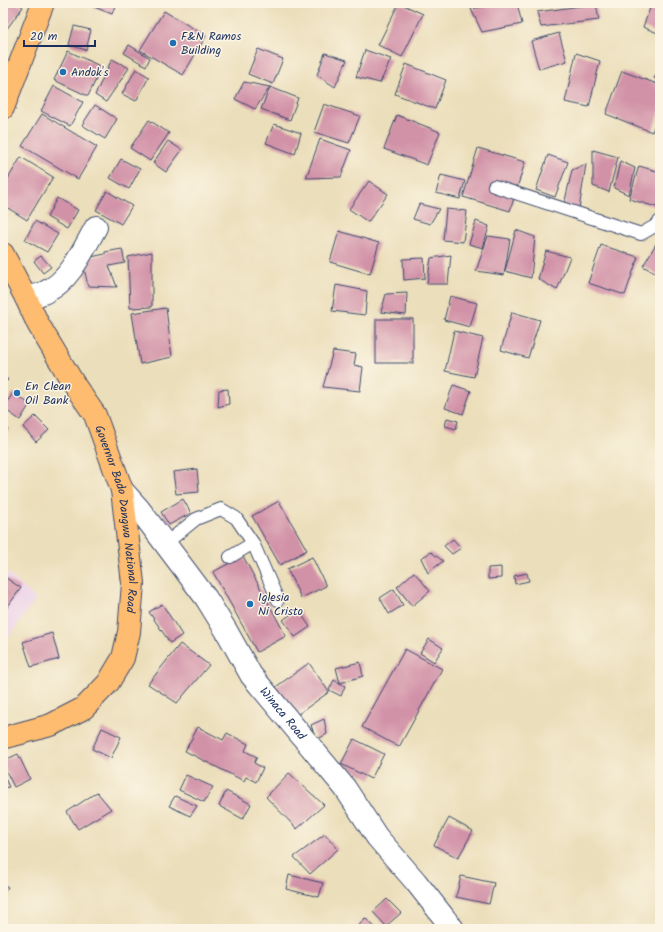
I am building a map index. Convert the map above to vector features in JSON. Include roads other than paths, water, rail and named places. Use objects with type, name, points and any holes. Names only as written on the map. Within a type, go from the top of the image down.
[{"type":"main road","points":[[3,108],[43,3]]},
{"type":"main road","name":"Governor Bado Dangwa National Road","points":[[3,254],[38,324],[75,386],[95,415],[122,490],[133,583],[129,632],[123,658],[108,683],[84,708],[51,724],[3,738]]},
{"type":"street","points":[[26,298],[47,292],[59,284],[68,274],[96,227]]},
{"type":"street","name":"Winaca Road","points":[[122,490],[139,509],[206,598],[251,675],[345,788],[377,837],[416,882],[452,929]]},
{"type":"lane","points":[[494,186],[640,234],[655,226],[660,221]]},
{"type":"lane","points":[[165,544],[196,519],[221,509],[236,518],[253,543],[278,600]]},
{"type":"lane","points":[[230,557],[253,543]]},
{"type":"place","name":"F&N Ramos Building","points":[[173,43]]},
{"type":"place","name":"Andok's","points":[[63,72]]},
{"type":"place","name":"En Clean Oil Bank","points":[[17,393]]},
{"type":"place","name":"Iglesia Ni Cristo","points":[[250,604]]}]
